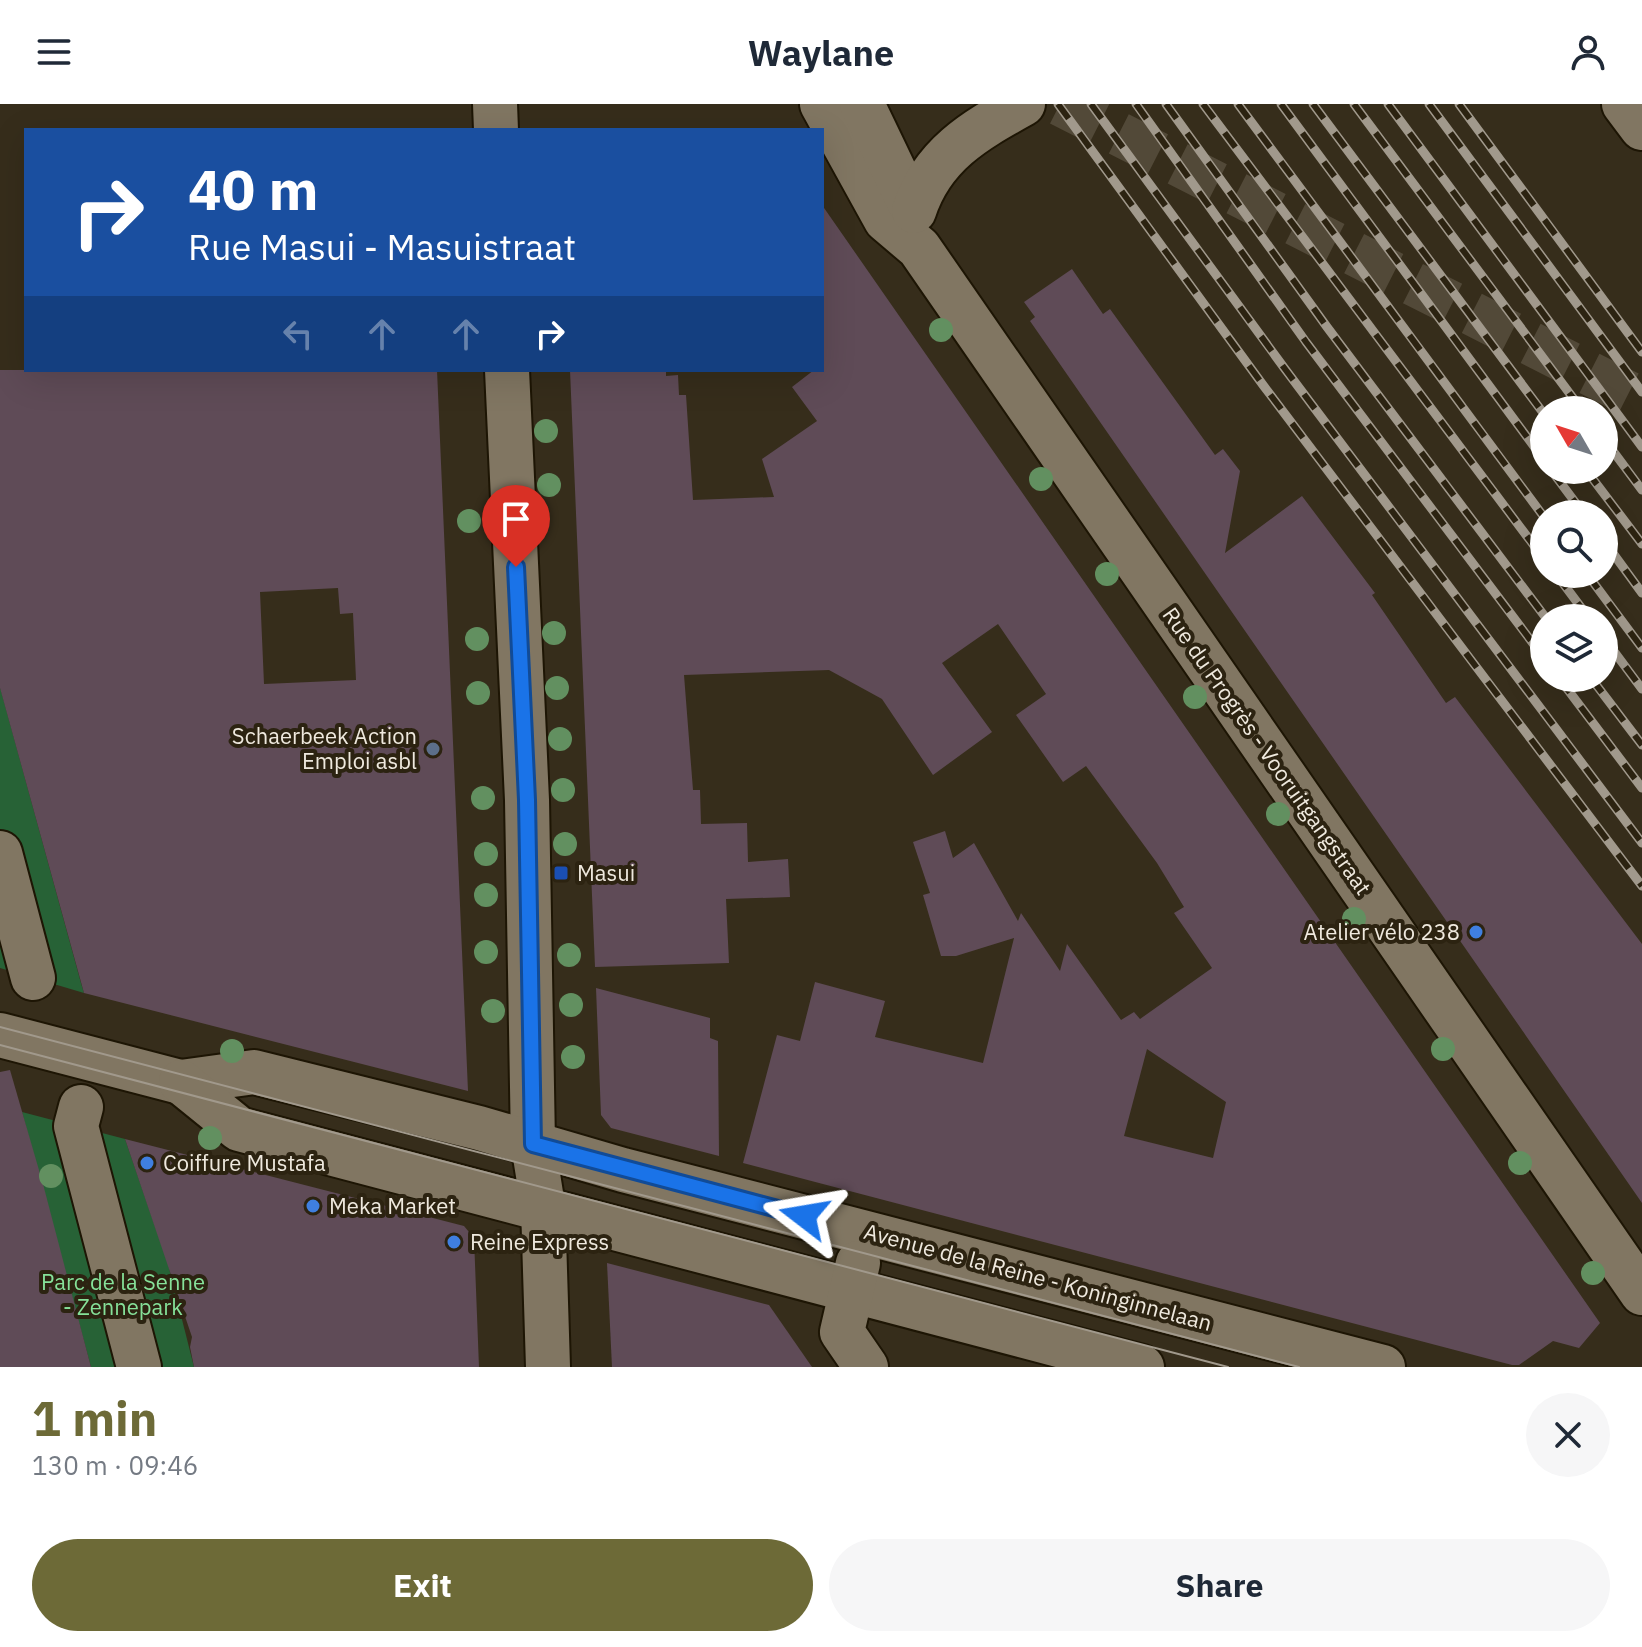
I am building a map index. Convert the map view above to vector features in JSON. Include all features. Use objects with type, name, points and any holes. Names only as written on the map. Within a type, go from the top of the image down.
[{"type":"street","points":[[495,104],[496,128]]},
{"type":"street","name":"Rue du Progrès - Vooruitgangstraat","points":[[822,104],[886,220],[916,230]]},
{"type":"street","name":"Rue du Progrès - Vooruitgangstraat","points":[[862,104],[916,230],[1642,1293]]},
{"type":"street","points":[[916,230],[919,195],[955,144],[1023,104]]},
{"type":"street","points":[[1624,104],[1642,128]]},
{"type":"street","points":[[507,372],[548,1367]]},
{"type":"street","points":[[0,853],[33,978]]},
{"type":"street","name":"Avenue de la Reine - Koninginnelaan","points":[[2,1041],[181,1082],[254,1072],[851,1292],[1142,1367]]},
{"type":"street","name":"Avenue de la Reine - Koninginnelaan","points":[[181,1082],[239,1129],[538,1175],[865,1232],[1383,1367]]},
{"type":"street","points":[[81,1107],[76,1126],[139,1367]]},
{"type":"street","points":[[865,1232],[842,1332],[866,1367]]},
{"type":"green space","points":[[0,687],[81,983],[84,993],[0,968]]},
{"type":"green space","name":"Parc de la Senne - Zennepark","points":[[22,1112],[125,1139],[168,1264],[194,1367],[91,1367]]},
{"type":"building","points":[[824,208],[1600,1323],[1579,1348],[1553,1341],[1519,1365],[1512,1365],[743,1163],[777,1035],[800,1041],[815,982],[885,1001],[875,1037],[983,1063],[1014,938],[956,956],[941,956],[923,895],[930,893],[913,842],[945,831],[953,858],[974,843],[1018,921],[1021,913],[1060,971],[1067,944],[1121,1020],[1134,1012],[1140,1019],[1212,968],[1174,913],[1184,907],[1157,863],[1086,766],[1063,782],[1016,715],[1046,694],[998,624],[942,663],[992,732],[933,775],[882,699],[829,670],[684,675],[693,790],[700,790],[701,824],[747,823],[748,862],[788,859],[790,897],[726,899],[729,963],[595,967],[570,372],[666,372],[666,376],[678,375],[679,395],[686,395],[693,500],[774,497],[762,459],[817,421],[792,387],[811,372],[824,372]],"holes":[[[1147,1049],[1226,1102],[1213,1158],[1124,1136]]]},
{"type":"building","points":[[1072,269],[1103,314],[1110,309],[1215,455],[1223,449],[1240,471],[1225,553],[1302,496],[1375,593],[1372,595],[1446,703],[1455,697],[1642,944],[1642,1203],[1030,321],[1035,317],[1024,302]]},
{"type":"building","points":[[0,370],[437,372],[468,1091],[84,993],[0,688]],"holes":[[[338,588],[340,614],[353,613],[356,680],[264,684],[260,592]]]},
{"type":"building","points":[[596,988],[710,1018],[710,1038],[718,1041],[719,1156],[611,1128],[601,1115]]},
{"type":"building","points":[[10,1070],[91,1367],[0,1367],[0,1072]]},
{"type":"building","points":[[125,1139],[464,1226],[474,1238],[479,1367],[194,1367],[190,1347],[192,1337]]},
{"type":"building","points":[[607,1263],[769,1305],[812,1367],[612,1367]]},
{"type":"tunnel","points":[[1060,104],[1642,400]]},
{"type":"tram line","points":[[0,1027],[1299,1367]]},
{"type":"tram line","points":[[0,1045],[1228,1367]]},
{"type":"railway","points":[[1058,104],[1263,385],[1642,886]]},
{"type":"railway","points":[[1091,104],[1285,369],[1642,843]]},
{"type":"railway","points":[[1136,104],[1306,342],[1530,639]]},
{"type":"railway","points":[[1166,104],[1327,327],[1535,604]]},
{"type":"railway","points":[[1203,104],[1530,540]]},
{"type":"railway","points":[[1238,104],[1531,500]]},
{"type":"railway","points":[[1281,104],[1530,441]]},
{"type":"railway","points":[[1313,104],[1531,396]]},
{"type":"railway","points":[[1354,104],[1572,396]]},
{"type":"railway","points":[[1388,104],[1642,447]]},
{"type":"railway","points":[[1429,104],[1642,392]]},
{"type":"railway","points":[[1459,104],[1642,352]]},
{"type":"railway","points":[[1618,458],[1642,490]]},
{"type":"railway","points":[[1562,484],[1574,500]]},
{"type":"railway","points":[[1597,484],[1642,544]]},
{"type":"railway","points":[[1618,560],[1642,593]]},
{"type":"railway","points":[[1566,588],[1578,604]]},
{"type":"railway","points":[[1597,588],[1642,648]]},
{"type":"railway","points":[[1618,657],[1642,689]]},
{"type":"railway","points":[[1570,692],[1642,788]]},
{"type":"railway","points":[[1602,692],[1642,745]]},
{"type":"place","name":"Schaerbeek Action Emploi asbl","points":[[433,749]]},
{"type":"place","name":"Masui","points":[[561,873]]},
{"type":"place","name":"Atelier vélo 238","points":[[1476,932]]},
{"type":"place","name":"Coiffure Mustafa","points":[[147,1163]]},
{"type":"place","name":"Meka Market","points":[[313,1206]]},
{"type":"place","name":"Reine Express","points":[[454,1242]]},
{"type":"route","points":[[516,567],[527,800],[533,1144],[804,1216]]}]
